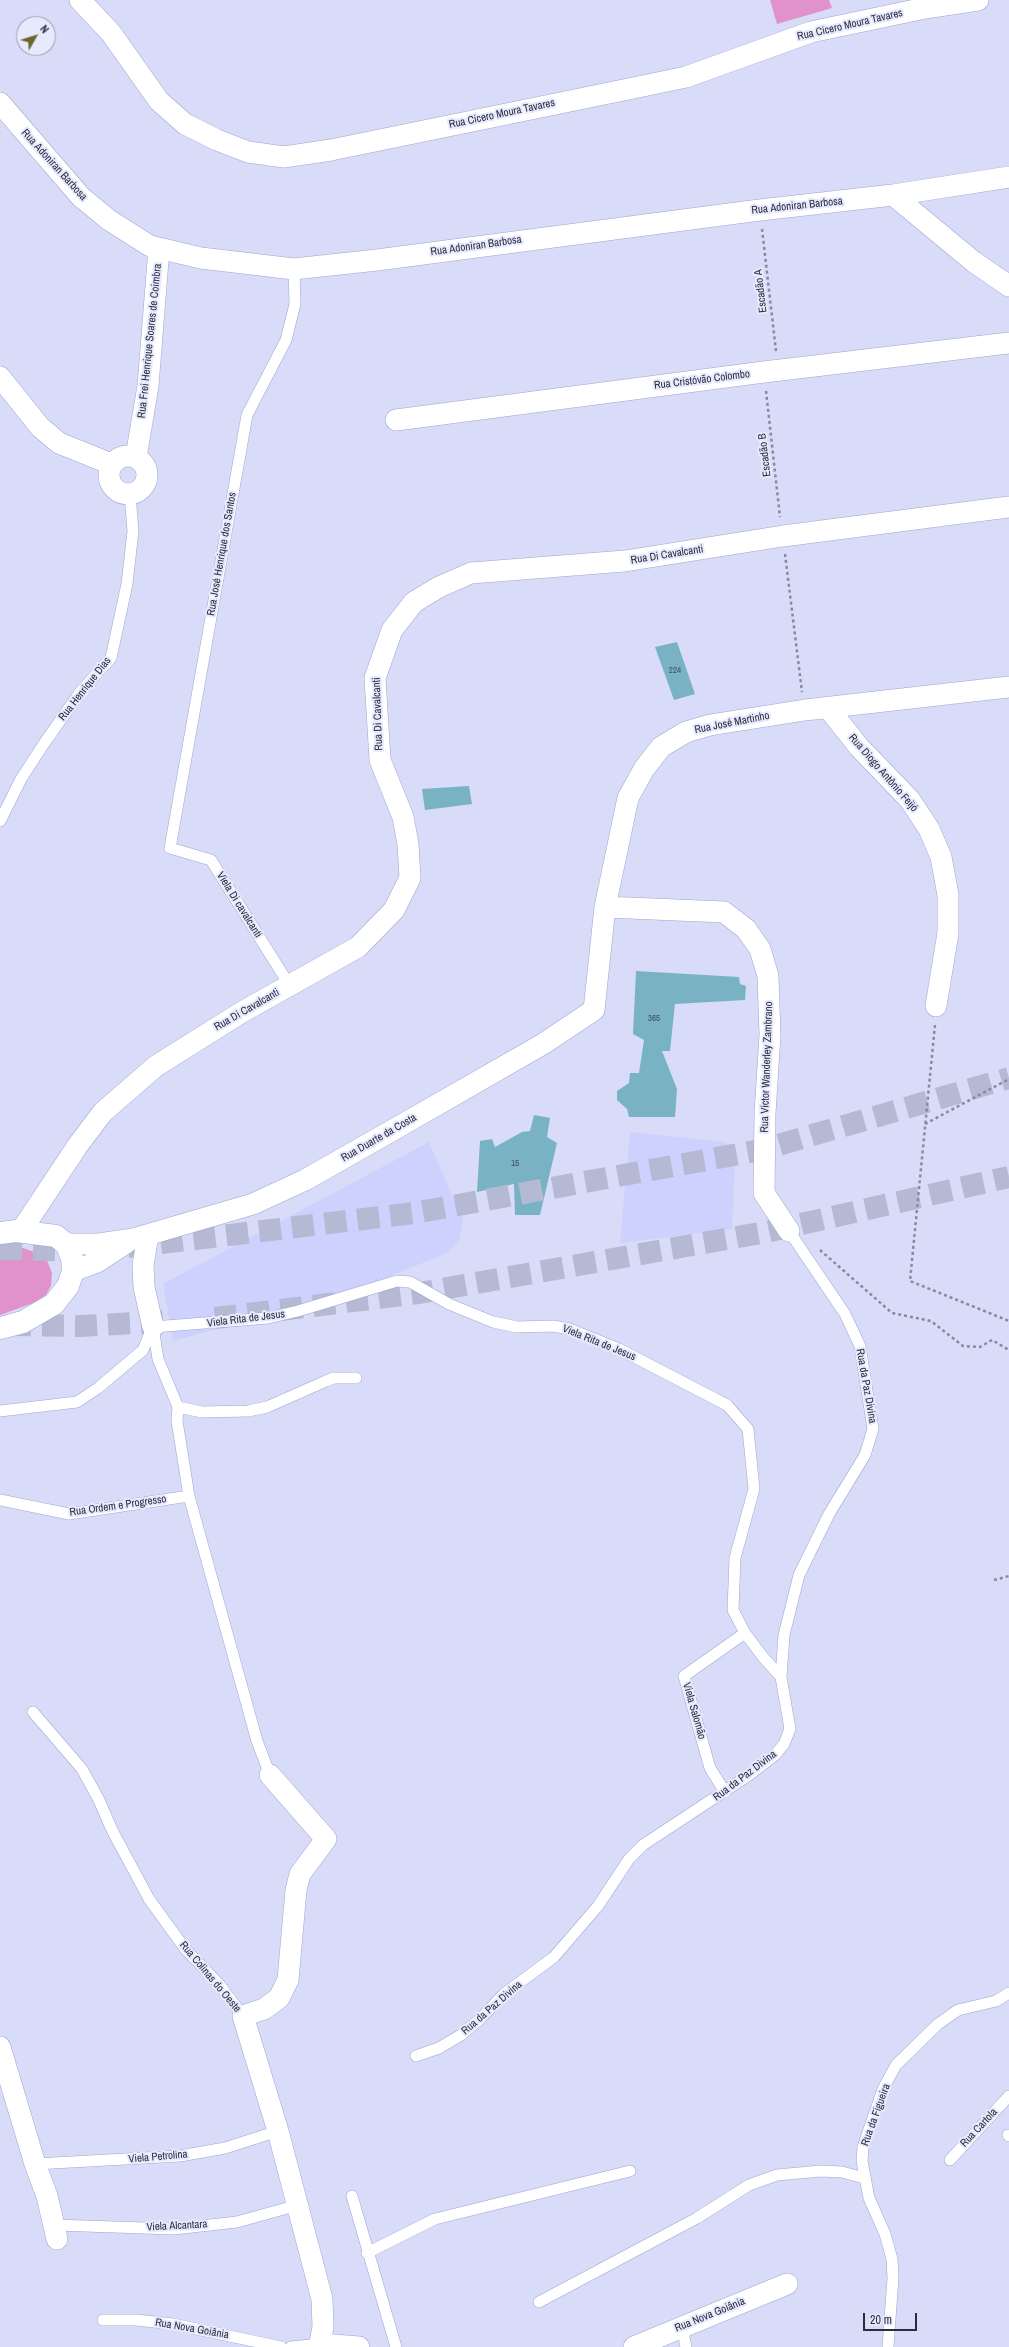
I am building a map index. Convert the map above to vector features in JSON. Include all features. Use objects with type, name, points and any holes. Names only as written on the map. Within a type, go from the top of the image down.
[{"type":"street","name":"Rua Cícero Moura Tavares","points":[[80,0],[111,33],[159,101],[185,124],[218,140],[248,152],[284,157],[331,150],[658,83],[686,76],[811,32],[926,8],[978,0]]},
{"type":"street","name":"Rua Adoniran Barbosa","points":[[0,103],[81,197],[109,220],[150,246],[201,258],[294,269],[377,260],[760,210],[893,195],[1009,177]]},
{"type":"street","points":[[893,195],[974,262],[1009,286]]},
{"type":"street","name":"Rua Frei Henrique Soares de Coimbra","points":[[136,457],[148,386],[159,248]]},
{"type":"street","name":"Rua Cristóvão Colombo","points":[[396,420],[771,371],[1009,343]]},
{"type":"street","points":[[0,377],[40,427],[59,444],[111,464]]},
{"type":"street","points":[[128,455],[136,457],[145,466],[148,476],[144,486],[137,493],[130,494],[116,491],[110,484],[108,474],[111,464],[118,457],[128,455]]},
{"type":"street","name":"Rua Di Cavalcanti","points":[[21,1231],[78,1145],[103,1112],[156,1066],[235,1016],[358,947],[394,910],[410,878],[408,844],[403,817],[380,760],[375,678],[392,630],[414,602],[439,586],[471,573],[625,561],[783,536],[1009,507]]},
{"type":"street","name":"Rua José Martinho","points":[[594,1010],[605,907],[628,798],[644,769],[661,747],[686,732],[710,725],[805,710],[1009,687]]},
{"type":"street","name":"Rua Diogo Antônio Feijó","points":[[828,708],[859,747],[910,800],[929,829],[941,858],[948,894],[948,933],[936,1006]]},
{"type":"street","name":"Rua Victor Wanderley Zambrano","points":[[605,907],[724,912],[746,929],[760,949],[768,976],[769,1020],[765,1113],[764,1193],[789,1231]]},
{"type":"street","name":"Rua Duarte da Costa","points":[[66,1244],[99,1244],[141,1237],[253,1204],[305,1180],[542,1044],[594,1010]]},
{"type":"street","points":[[0,1234],[21,1231],[56,1236],[66,1244],[72,1258],[73,1271],[68,1286],[54,1304],[23,1322],[0,1328]]},
{"type":"street","points":[[141,1237],[144,1287],[153,1327]]},
{"type":"street","name":"Rua Duarte da Costa","points":[[73,1271],[97,1262],[141,1237]]},
{"type":"street","points":[[243,2016],[264,2009],[279,1998],[288,1980],[296,1890],[300,1874],[326,1839],[270,1775]]},
{"type":"street","name":"Rua Colinas do Oeste","points":[[243,2016],[278,2131],[322,2299],[323,2328],[320,2346]]},
{"type":"street","points":[[0,2047],[8,2100],[35,2164],[56,2232]]},
{"type":"street","name":"Rua Nova Goiânia","points":[[634,2347],[787,2284]]},
{"type":"street","points":[[320,2346],[359,2347]]},
{"type":"lane","name":"Rua José Henrique dos Santos","points":[[170,848],[246,415],[286,340],[295,304],[294,269]]},
{"type":"lane","name":"Rua Henrique Dias","points":[[0,821],[17,785],[43,745],[81,691],[111,658],[127,584],[133,531],[130,494]]},
{"type":"lane","name":"Viela Di cavalcanti","points":[[170,848],[211,860],[290,986]]},
{"type":"lane","name":"Rua da Paz Divina","points":[[416,2056],[439,2048],[461,2035],[481,2018],[504,1994],[554,1958],[594,1912],[629,1859],[643,1845],[725,1792],[775,1755],[784,1744],[790,1729],[781,1677],[784,1635],[798,1575],[829,1514],[865,1455],[873,1429],[860,1346],[845,1314],[789,1231]]},
{"type":"lane","name":"Viela Rita de Jesus","points":[[153,1327],[268,1318],[298,1312],[396,1281],[410,1282],[475,1316],[517,1326],[553,1326],[570,1329],[619,1349],[727,1405],[748,1429],[754,1489],[735,1558],[733,1610],[746,1633],[763,1657],[781,1677]]},
{"type":"lane","points":[[153,1327],[158,1359],[178,1407],[177,1421],[189,1496],[257,1741],[270,1775]]},
{"type":"lane","points":[[0,1411],[78,1402],[98,1388],[143,1350],[153,1327]]},
{"type":"lane","points":[[178,1407],[202,1412],[248,1411],[266,1406],[334,1378],[356,1378]]},
{"type":"lane","name":"Rua Ordem e Progresso","points":[[0,1500],[69,1514],[189,1496]]},
{"type":"lane","name":"Viela Salomão","points":[[725,1792],[710,1768],[684,1676],[746,1633]]},
{"type":"lane","name":"Rua Colinas do Oeste","points":[[33,1712],[82,1769],[100,1800],[112,1830],[149,1899],[186,1950],[219,1984],[243,2016]]},
{"type":"lane","name":"Rua da Figueira","points":[[888,2347],[893,2278],[892,2259],[885,2234],[869,2198],[864,2178],[863,2147],[883,2089],[896,2065],[921,2040],[958,2010],[996,2001],[1009,1993]]},
{"type":"lane","name":"Rua Cartola","points":[[950,2160],[1009,2096]]},
{"type":"lane","name":"Viela Petrolina","points":[[35,2164],[180,2156],[225,2148],[278,2131]]},
{"type":"lane","points":[[367,2253],[435,2219],[558,2190],[630,2171]]},
{"type":"lane","points":[[539,2302],[697,2218],[749,2185],[777,2175],[821,2171],[842,2172],[864,2178]]},
{"type":"lane","points":[[352,2196],[367,2253],[396,2347]]},
{"type":"lane","name":"Viela Alcantara","points":[[56,2232],[174,2229],[237,2222],[298,2205]]},
{"type":"lane","name":"Rua Nova Goiânia","points":[[103,2320],[136,2320],[173,2324],[281,2347]]},
{"type":"lane","points":[[682,2326],[686,2347]]},
{"type":"lane","points":[[291,2347],[320,2346]]},
{"type":"path","name":"Escadão A","points":[[760,210],[771,371]]},
{"type":"path","name":"Escadão B","points":[[771,371],[783,536],[805,710]]},
{"type":"path","points":[[936,1006],[910,1281],[1009,1321]]},
{"type":"path","points":[[925,1124],[1009,1079]]},
{"type":"path","points":[[789,1231],[826,1253],[892,1313],[931,1321],[962,1346],[980,1348],[992,1340],[1009,1350]]},
{"type":"path","points":[[994,1580],[1009,1576]]},
{"type":"shaded area","points":[[770,0],[829,0],[832,8],[777,24]]},
{"type":"shaded area","points":[[630,1132],[726,1142],[735,1163],[732,1229],[620,1243]]},
{"type":"shaded area","points":[[429,1142],[463,1220],[459,1240],[447,1253],[349,1293],[173,1341],[163,1284]]},
{"type":"shaded area","points":[[23,1248],[46,1258],[52,1273],[51,1286],[46,1295],[33,1303],[0,1315],[0,1249]]},
{"type":"building","points":[[677,642],[695,694],[674,700],[655,647]]},
{"type":"building","points":[[469,786],[472,804],[425,810],[422,789]]},
{"type":"building","points":[[636,971],[739,977],[740,984],[746,986],[745,1000],[675,1004],[670,1051],[662,1051],[677,1089],[675,1117],[629,1117],[627,1109],[617,1100],[617,1091],[629,1083],[630,1073],[639,1073],[644,1040],[633,1034]]},
{"type":"building","points":[[534,1115],[550,1118],[547,1137],[557,1143],[540,1215],[515,1215],[514,1184],[477,1192],[480,1141],[492,1139],[495,1147],[522,1132],[530,1131]]},
{"type":"tunnel","points":[[128,1247],[414,1213],[761,1150],[1009,1078]]},
{"type":"tunnel","points":[[215,1318],[419,1293],[766,1232],[1009,1177]]},
{"type":"tunnel","points":[[0,1249],[86,1251]]},
{"type":"tunnel","points":[[9,1325],[81,1326],[171,1321]]}]
